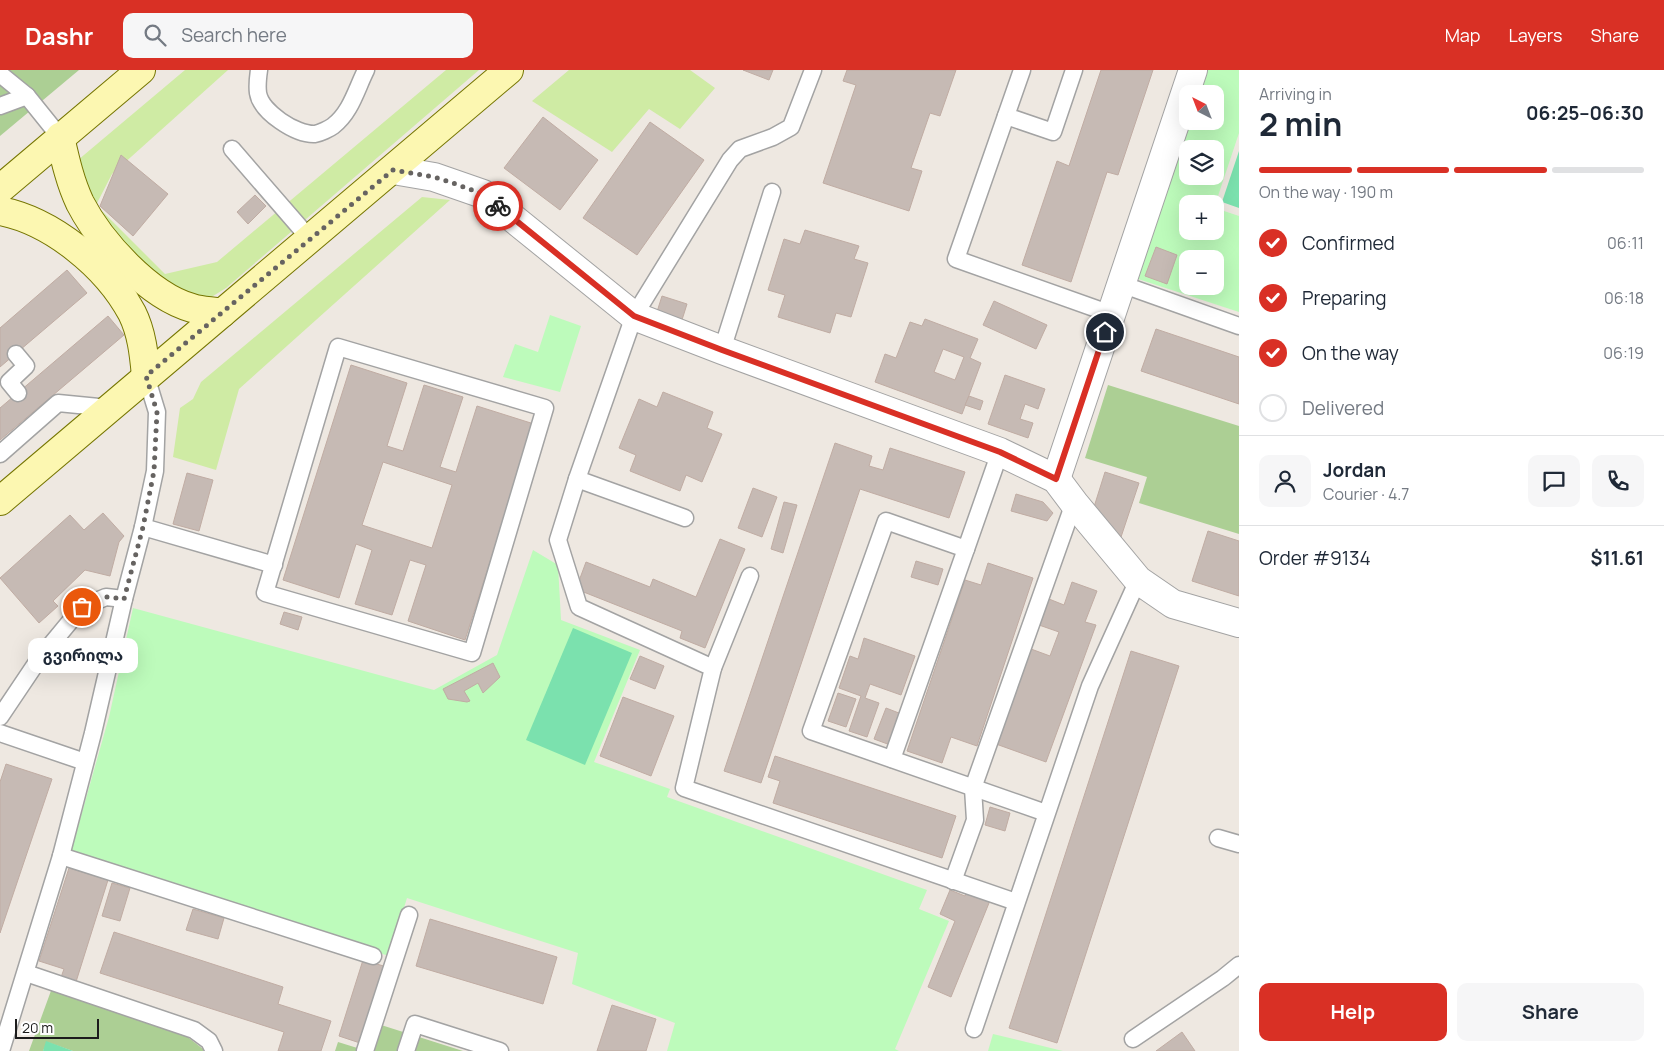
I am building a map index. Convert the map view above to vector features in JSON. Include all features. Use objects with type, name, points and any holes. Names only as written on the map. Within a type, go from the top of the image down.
[{"type":"main road","points":[[0,189],[141,70]]},
{"type":"main road","points":[[0,501],[509,70]]},
{"type":"main road","points":[[60,137],[70,178],[80,202],[94,226],[116,254],[139,277],[162,294],[191,308],[222,312]]},
{"type":"main road","points":[[0,210],[18,214],[60,237],[78,249],[99,269],[118,291],[133,314],[142,340],[146,376]]},
{"type":"street","points":[[1056,479],[1193,70]]},
{"type":"street","points":[[393,170],[434,177],[483,194],[634,316],[1000,452],[1056,479],[1138,580],[1173,604],[1239,624]]},
{"type":"lane","points":[[259,70],[258,94],[263,105],[275,117],[295,129],[315,134],[331,127],[343,116],[356,95],[366,70]]},
{"type":"lane","points":[[713,668],[579,607],[558,540],[576,479],[634,316],[730,160],[740,149],[773,137],[791,127],[813,70]]},
{"type":"lane","points":[[1022,70],[956,259],[1112,314]]},
{"type":"lane","points":[[1006,116],[1053,132],[1074,70]]},
{"type":"lane","points":[[0,74],[27,96],[60,137]]},
{"type":"lane","points":[[0,106],[27,96]]},
{"type":"lane","points":[[232,149],[310,239]]},
{"type":"lane","points":[[722,350],[772,192]]},
{"type":"lane","points":[[1121,284],[1239,326]]},
{"type":"lane","points":[[338,347],[545,408],[472,653],[266,593],[274,565],[338,347]]},
{"type":"lane","points":[[16,354],[26,366],[9,382],[18,393]]},
{"type":"lane","points":[[0,1051],[26,973],[61,856],[143,527],[154,471],[157,412],[146,376]]},
{"type":"lane","points":[[0,454],[36,416],[58,403],[109,408]]},
{"type":"lane","points":[[892,759],[1000,452]]},
{"type":"lane","points":[[576,479],[685,518]]},
{"type":"lane","points":[[954,881],[975,820],[973,788],[1074,503]]},
{"type":"lane","points":[[966,549],[886,521],[811,731],[1046,814]]},
{"type":"lane","points":[[143,527],[274,565]]},
{"type":"lane","points":[[750,576],[713,668],[684,788],[1016,902]]},
{"type":"lane","points":[[974,1029],[1090,686],[1138,580]]},
{"type":"lane","points":[[0,717],[39,659],[82,607],[106,597],[124,599]]},
{"type":"lane","points":[[0,733],[85,762]]},
{"type":"lane","points":[[1218,838],[1239,844]]},
{"type":"lane","points":[[61,856],[373,956]]},
{"type":"lane","points":[[365,1051],[409,915]]},
{"type":"lane","points":[[1133,1039],[1223,978],[1239,965]]},
{"type":"lane","points":[[26,973],[194,1030],[209,1041],[214,1051]]},
{"type":"lane","points":[[406,1051],[415,1024],[500,1051]]},
{"type":"green space","points":[[0,70],[79,70],[0,136]]},
{"type":"green space","points":[[185,70],[228,70],[112,174],[96,205],[165,274],[217,262],[446,70],[479,70],[226,288],[205,301],[181,296],[149,273],[100,215],[86,195],[78,160]]},
{"type":"green space","points":[[569,70],[690,70],[715,88],[680,129],[649,109],[612,152],[532,101]]},
{"type":"green space","points":[[1204,70],[1239,70],[1239,133],[1224,178],[1224,140],[1182,140],[1185,130],[1224,130],[1224,85],[1200,85]]},
{"type":"green space","points":[[1179,148],[1179,185],[1222,185],[1218,195],[1179,195],[1179,240],[1224,240],[1224,211],[1239,216],[1239,312],[1187,295],[1224,295],[1224,250],[1179,250],[1179,292],[1135,278]]},
{"type":"green space","points":[[1239,151],[1239,208],[1224,203],[1224,196]]},
{"type":"green space","points":[[422,197],[450,200],[239,389],[216,470],[173,457],[180,408],[193,399],[201,382]]},
{"type":"green space","points":[[550,315],[581,326],[560,392],[503,377],[515,344],[538,352]]},
{"type":"green space","points":[[1108,385],[1239,426],[1239,534],[1139,503],[1147,477],[1085,458]]},
{"type":"green space","points":[[533,550],[558,565],[561,620],[640,650],[594,762],[670,789],[667,797],[927,890],[919,909],[949,921],[895,1049],[899,1051],[667,1051],[675,1023],[572,984],[578,953],[407,898],[389,956],[70,855],[109,717],[133,608],[434,690],[497,655]]},
{"type":"green space","points":[[573,628],[632,653],[585,765],[526,740]]},
{"type":"green space","points":[[52,988],[185,1035],[203,1051],[73,1051],[47,1042],[43,1051],[29,1051]]},
{"type":"green space","points":[[378,1024],[463,1051],[369,1051]]},
{"type":"green space","points":[[993,1034],[1063,1051],[988,1051]]},
{"type":"green space","points":[[46,1041],[73,1051],[43,1051]]},
{"type":"green space","points":[[338,1042],[367,1051],[335,1051]]},
{"type":"building","points":[[743,70],[773,70],[769,80]]},
{"type":"building","points":[[847,70],[956,70],[940,116],[930,113],[911,168],[922,171],[909,211],[823,183],[856,85],[843,81]]},
{"type":"building","points":[[1101,70],[1153,70],[1118,175],[1107,172],[1071,282],[1022,265],[1057,161],[1069,166]]},
{"type":"building","points":[[543,117],[598,160],[560,210],[504,168]]},
{"type":"building","points":[[650,122],[704,160],[637,255],[583,218]]},
{"type":"building","points":[[121,155],[168,194],[133,236],[100,206]]},
{"type":"building","points":[[255,195],[266,206],[248,224],[237,212]]},
{"type":"building","points":[[805,230],[859,246],[854,259],[868,263],[851,317],[836,313],[830,333],[778,317],[785,295],[768,290],[784,239],[800,244]]},
{"type":"building","points":[[1156,247],[1177,255],[1167,284],[1145,276]]},
{"type":"building","points":[[67,270],[87,293],[0,367],[0,328]]},
{"type":"building","points":[[662,296],[687,304],[681,323],[656,315]]},
{"type":"building","points":[[994,301],[1047,325],[1036,349],[983,325]]},
{"type":"building","points":[[108,316],[124,335],[0,440],[0,408]]},
{"type":"building","points":[[925,319],[978,339],[970,358],[981,363],[962,414],[875,382],[885,354],[896,358],[910,322],[922,326]],"holes":[[[943,349],[964,357],[955,380],[934,372]]]},
{"type":"building","points":[[1156,329],[1239,357],[1239,404],[1141,371]]},
{"type":"building","points":[[351,365],[407,383],[387,446],[403,451],[424,385],[463,397],[440,467],[456,472],[477,406],[534,424],[465,640],[408,621],[426,565],[410,560],[392,615],[355,604],[372,550],[356,544],[339,598],[283,580]],"holes":[[[383,462],[452,485],[432,548],[362,525]]]},
{"type":"building","points":[[1005,375],[1045,389],[1038,409],[1025,404],[1020,419],[1033,423],[1028,438],[988,424]]},
{"type":"building","points":[[663,392],[713,412],[707,428],[722,434],[702,482],[686,475],[680,491],[630,471],[636,455],[619,448],[639,399],[657,407]]},
{"type":"building","points":[[969,396],[983,401],[980,410],[965,405]]},
{"type":"building","points":[[835,443],[872,456],[869,466],[883,470],[890,448],[965,472],[949,518],[860,489],[761,783],[724,771]]},
{"type":"building","points":[[1105,472],[1139,483],[1121,537],[1094,507]]},
{"type":"building","points":[[187,473],[213,480],[199,531],[173,524]]},
{"type":"building","points":[[753,488],[777,497],[762,537],[738,528]]},
{"type":"building","points":[[1016,494],[1043,502],[1053,513],[1047,521],[1011,511]]},
{"type":"building","points":[[784,502],[797,505],[783,553],[771,549]]},
{"type":"building","points":[[103,513],[124,536],[119,542],[110,576],[85,570],[53,601],[58,606],[39,623],[0,578],[70,515],[84,530]]},
{"type":"building","points":[[1208,531],[1239,541],[1239,596],[1192,581]]},
{"type":"building","points":[[720,539],[745,549],[705,648],[680,638],[682,631],[576,589],[586,562],[650,587],[653,579],[696,597]]},
{"type":"building","points":[[916,561],[943,569],[938,585],[911,577]]},
{"type":"building","points":[[988,563],[1033,578],[977,746],[951,737],[942,763],[907,751],[965,580],[981,585]]},
{"type":"building","points":[[1072,582],[1097,591],[1085,622],[1096,625],[1046,762],[996,744],[1031,649],[1050,656],[1059,632],[1039,625],[1049,599],[1064,605]]},
{"type":"building","points":[[284,612],[302,617],[298,630],[280,624]]},
{"type":"building","points":[[864,638],[915,656],[901,695],[870,684],[865,698],[879,703],[867,737],[849,731],[861,696],[839,688],[850,656],[858,659]]},
{"type":"building","points":[[1131,651],[1179,666],[1057,1043],[1009,1028]]},
{"type":"building","points":[[640,656],[664,666],[655,689],[630,679]]},
{"type":"building","points":[[493,663],[500,677],[483,693],[478,683],[464,691],[470,701],[448,699],[443,689]]},
{"type":"building","points":[[838,693],[856,699],[846,727],[828,721]]},
{"type":"building","points":[[623,697],[674,716],[651,776],[600,756]]},
{"type":"building","points":[[886,708],[904,715],[893,746],[874,739]]},
{"type":"building","points":[[775,756],[956,816],[942,858],[773,803],[780,781],[768,777]]},
{"type":"building","points":[[6,764],[52,779],[0,933],[0,782]]},
{"type":"building","points":[[990,807],[1010,813],[1005,831],[985,825]]},
{"type":"building","points":[[69,868],[108,880],[75,985],[60,980],[64,969],[39,961]]},
{"type":"building","points":[[112,883],[130,888],[120,921],[102,916]]},
{"type":"building","points":[[968,889],[991,898],[951,997],[928,987],[955,921],[940,914],[950,890],[965,896]]},
{"type":"building","points":[[193,909],[224,918],[218,939],[186,930]]},
{"type":"building","points":[[430,919],[557,957],[543,1004],[416,966]]},
{"type":"building","points":[[114,932],[283,987],[278,1004],[331,1021],[321,1051],[278,1051],[284,1032],[100,973]]},
{"type":"building","points":[[363,960],[387,967],[363,1044],[339,1036]]},
{"type":"building","points":[[612,1005],[656,1019],[646,1051],[597,1051]]},
{"type":"building","points":[[1182,1032],[1195,1051],[1156,1051]]},
{"type":"way so far","points":[[82,607],[106,597],[124,599],[143,527],[154,471],[157,412],[146,376],[393,170],[434,177],[450,182],[483,194],[498,206]]},
{"type":"place","name":"გვირილა","points":[[82,607]]},
{"type":"route","points":[[498,206],[634,316],[1000,452],[1056,479],[1105,332]]}]
